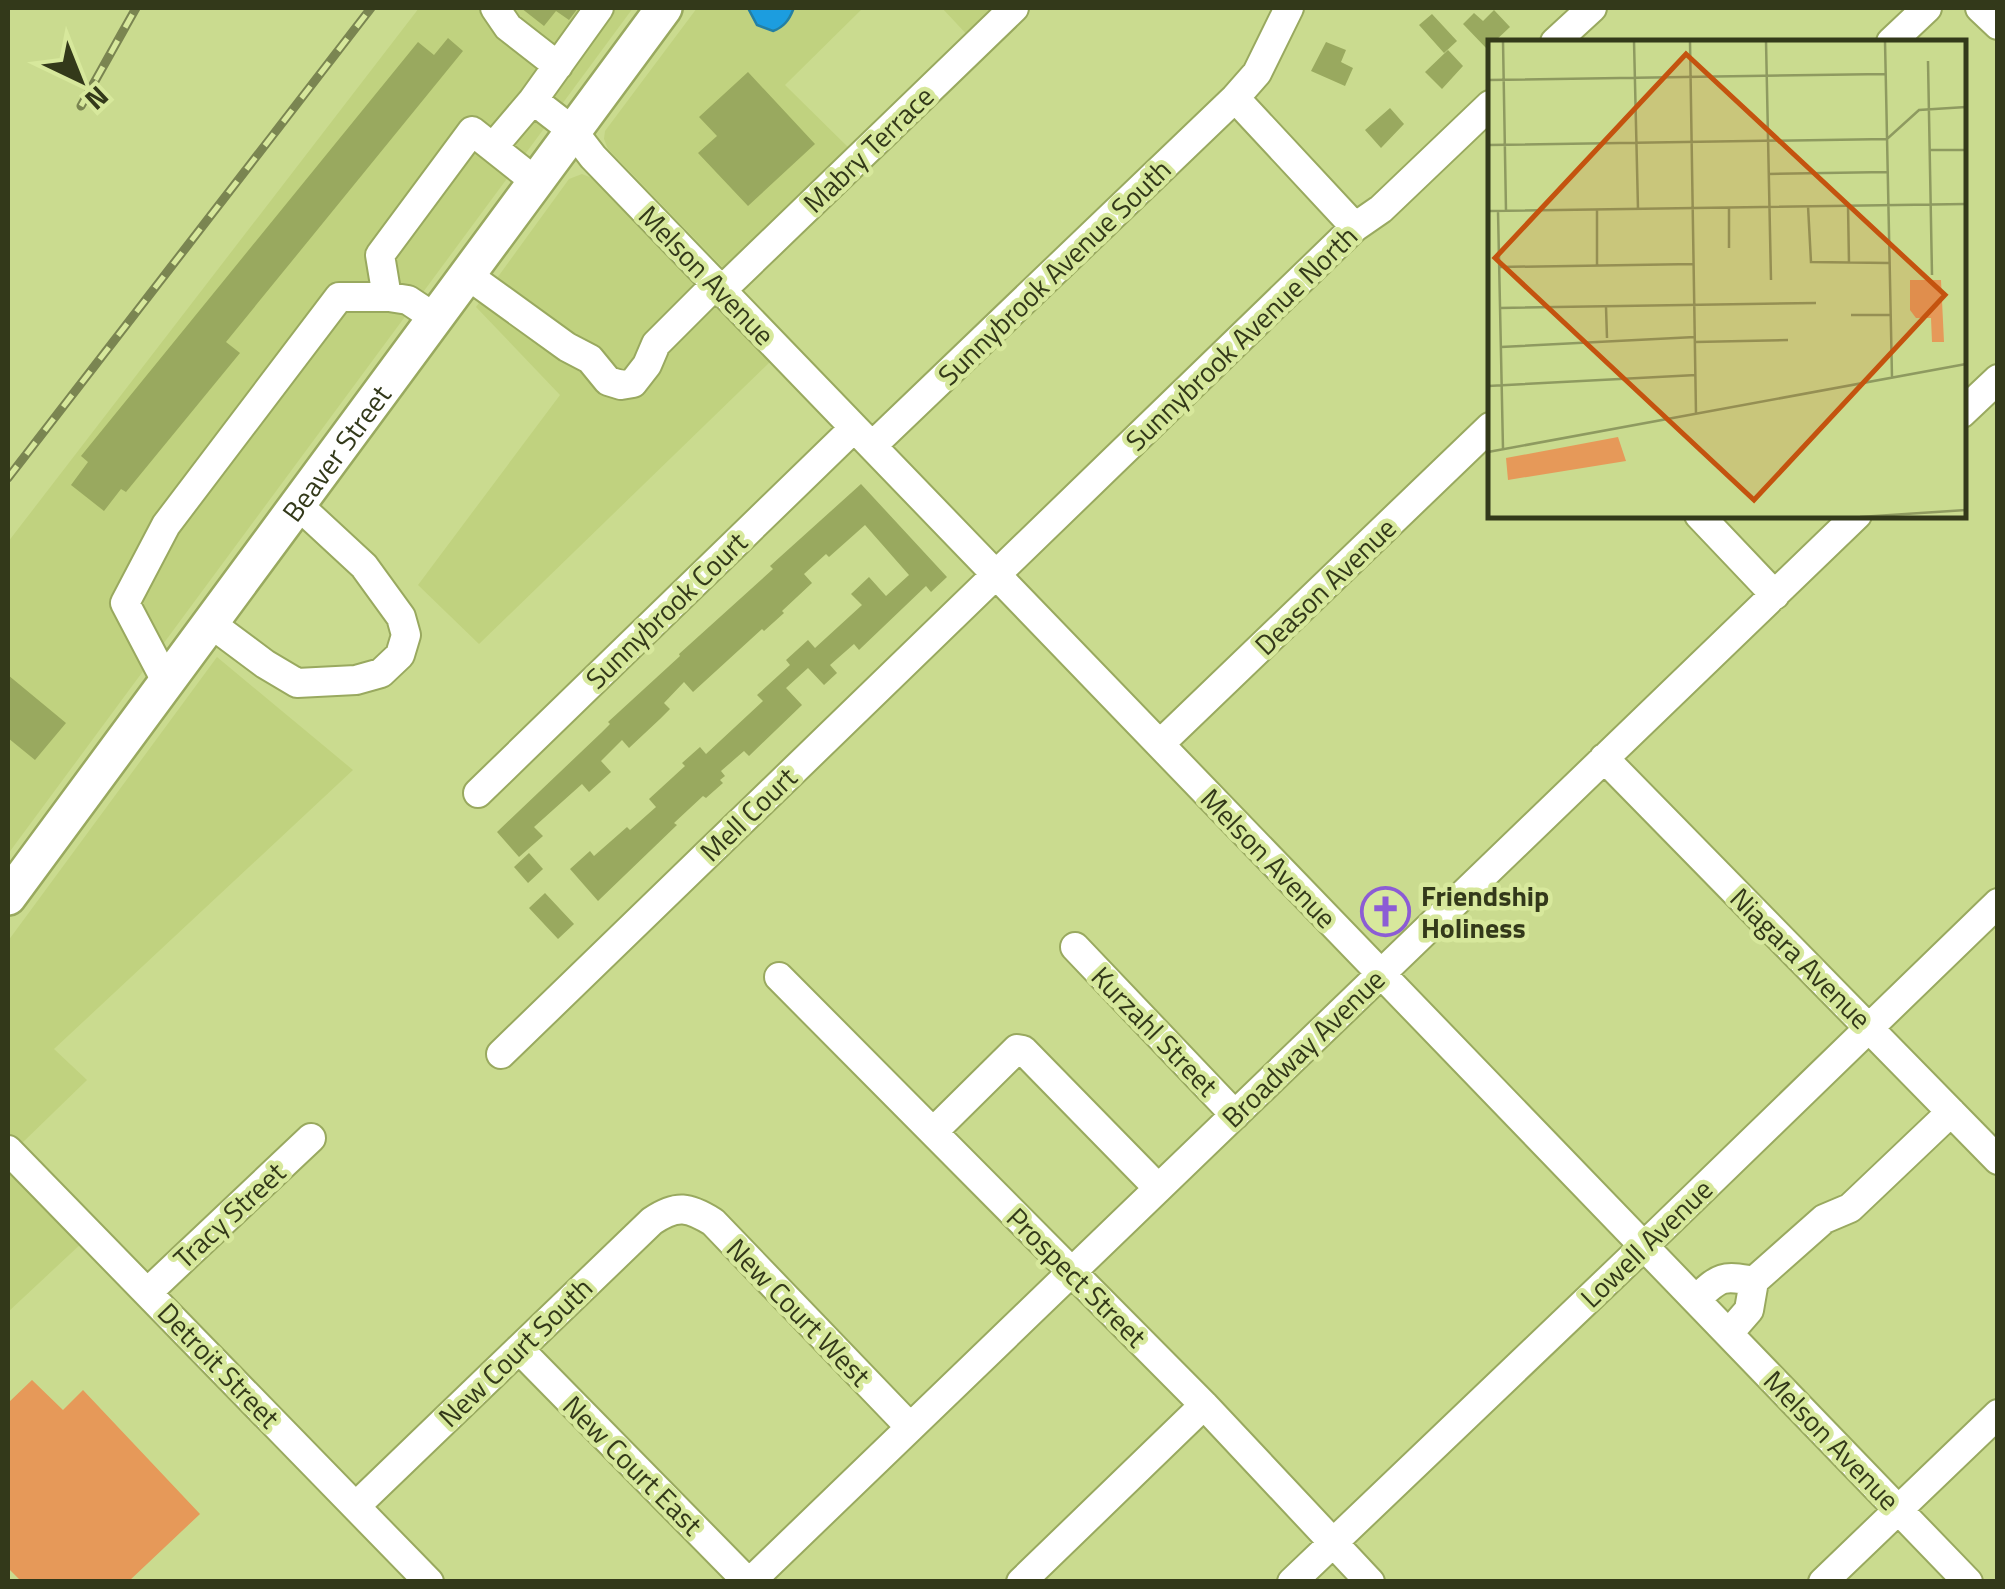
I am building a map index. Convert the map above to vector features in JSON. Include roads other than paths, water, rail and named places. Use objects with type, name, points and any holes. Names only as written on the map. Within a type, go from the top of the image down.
[{"type":"main road","name":"Beaver Street","points":[[8,897],[574,131],[653,11]]},
{"type":"street","points":[[496,8],[508,26],[558,66]]},
{"type":"street","points":[[493,147],[533,100],[599,8]]},
{"type":"street","name":"Mabry Terrace","points":[[466,274],[568,347],[590,358],[608,381],[633,383],[656,344],[1014,8]]},
{"type":"street","name":"Sunnybrook Avenue South","points":[[863,437],[1235,98],[1257,73],[1289,8]]},
{"type":"street","points":[[1558,40],[1592,8]]},
{"type":"street","points":[[1893,40],[1927,8]]},
{"type":"street","points":[[1980,8],[1998,25]]},
{"type":"street","points":[[1235,98],[1356,227]]},
{"type":"street","name":"Melson Avenue","points":[[533,100],[574,131],[593,157],[1968,1582]]},
{"type":"street","name":"Sunnybrook Avenue North","points":[[996,574],[1356,227],[1488,106]]},
{"type":"street","points":[[387,297],[380,255],[472,131],[535,181]]},
{"type":"street","points":[[166,682],[125,604],[166,525],[339,296],[408,300],[434,318]]},
{"type":"street","points":[[1965,410],[1998,379]]},
{"type":"street","name":"Deason Avenue","points":[[1160,744],[1488,429]]},
{"type":"street","name":"Sunnybrook Court","points":[[478,794],[863,437]]},
{"type":"street","points":[[210,623],[297,683],[356,680],[381,673],[400,655],[406,635],[401,616],[350,551],[297,504]]},
{"type":"street","points":[[1702,518],[1775,594]]},
{"type":"street","name":"Broadway Avenue","points":[[749,1582],[1854,518]]},
{"type":"street","name":"Mell Court","points":[[501,1054],[996,574]]},
{"type":"street","name":"Niagara Avenue","points":[[1604,758],[1998,1160]]},
{"type":"street","name":"Lowell Avenue","points":[[1292,1582],[1998,903]]},
{"type":"street","name":"Kurzahl Street","points":[[1075,947],[1235,1115]]},
{"type":"street","name":"Prospect Street","points":[[779,977],[1204,1405],[1370,1582]]},
{"type":"street","points":[[934,1132],[1016,1049],[1023,1050],[1158,1188]]},
{"type":"street","points":[[1729,1333],[1750,1310],[1754,1281],[1824,1219],[1850,1208],[1951,1112]]},
{"type":"street","name":"Tracy Street","points":[[148,1292],[311,1138]]},
{"type":"street","name":"Detroit Street","points":[[8,1150],[429,1582]]},
{"type":"street","name":"New Court South","points":[[356,1506],[652,1221],[666,1211],[681,1208]]},
{"type":"street","name":"New Court West","points":[[681,1208],[713,1222],[910,1427]]},
{"type":"street","points":[[1696,1299],[1718,1279],[1754,1281]]},
{"type":"street","name":"New Court East","points":[[519,1348],[749,1582]]},
{"type":"street","points":[[1021,1582],[1204,1405]]},
{"type":"street","points":[[1823,1582],[1998,1414]]},
{"type":"water","points":[[748,8],[793,10],[786,23],[773,31],[757,25]]},
{"type":"railway","points":[[81,106],[136,8]]},
{"type":"railway","points":[[8,478],[371,8]]},
{"type":"place","name":"Friendship Holiness","points":[[1386,911]]}]
